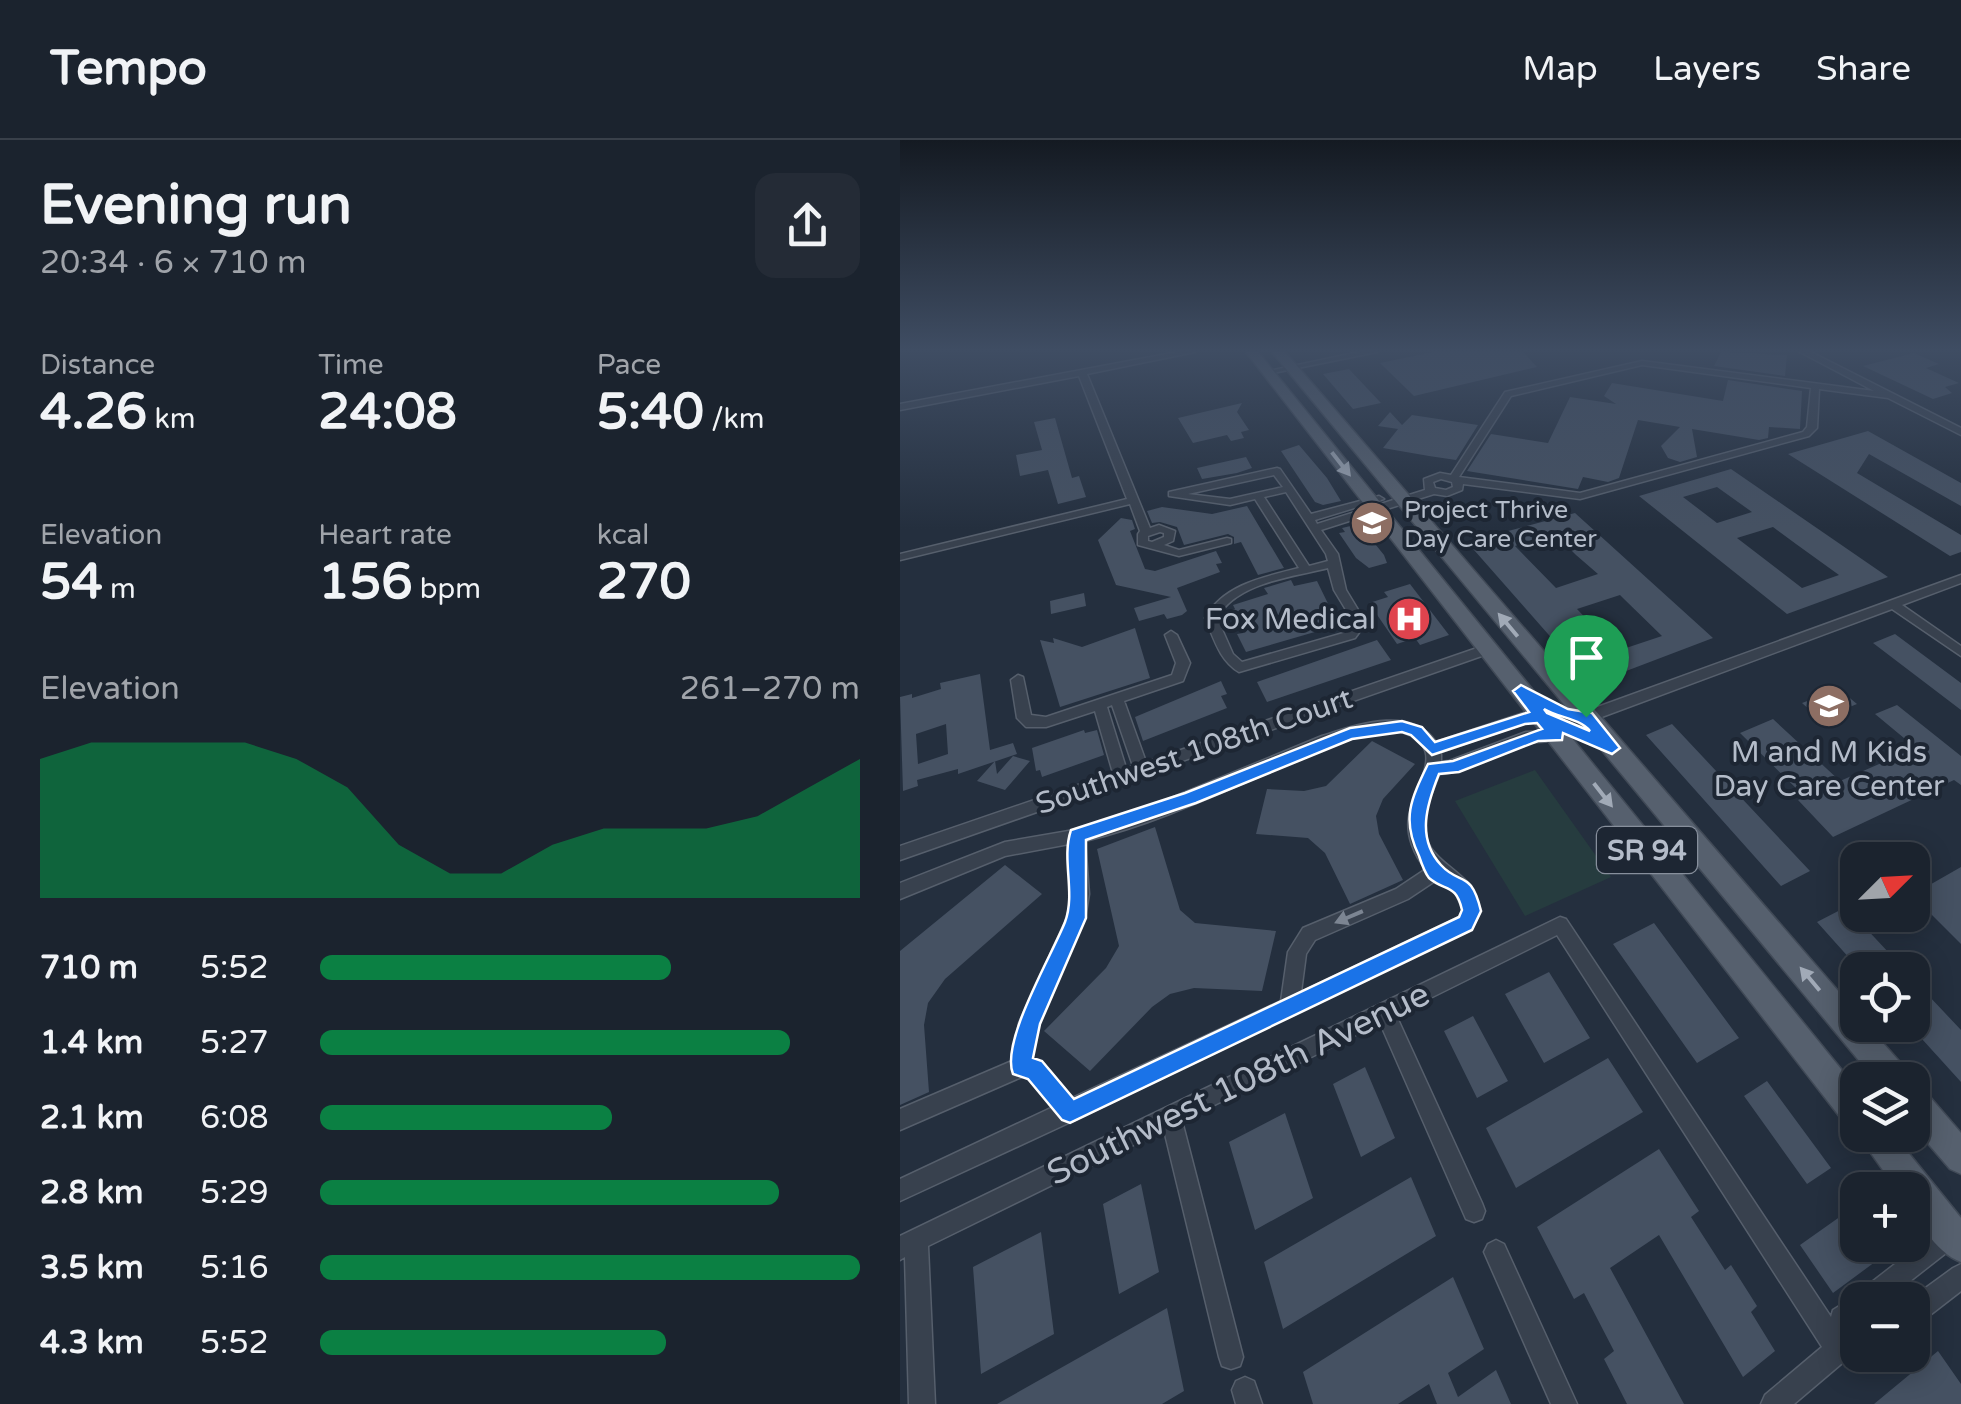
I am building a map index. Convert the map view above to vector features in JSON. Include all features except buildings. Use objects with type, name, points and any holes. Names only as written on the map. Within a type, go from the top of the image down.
[{"type":"main road","name":"SR 94","points":[[1299,411],[1840,1092]]},
{"type":"main road","name":"SR 94","points":[[1327,411],[1880,1062]]},
{"type":"main road","points":[[1521,691],[1564,714],[1586,717]]},
{"type":"main road","points":[[1549,726],[1612,748]]},
{"type":"main road","points":[[1930,1121],[1961,1158]]},
{"type":"main road","points":[[1888,1152],[1957,1239]]},
{"type":"street","points":[[1098,411],[1146,532]]},
{"type":"street","points":[[1456,479],[1496,411]]},
{"type":"street","points":[[1311,523],[1430,489],[1435,477],[1570,496],[1606,490],[1806,434],[1812,426],[1813,411]]},
{"type":"street","points":[[1920,411],[1961,432]]},
{"type":"street","points":[[1949,426],[1961,422]]},
{"type":"street","points":[[1288,488],[1230,502],[1173,494],[1276,471],[1288,488],[1311,523],[1334,563],[1336,582],[1360,623],[1359,629],[1259,664],[1239,667],[1228,656],[1211,618],[1215,607],[1234,592],[1334,563]]},
{"type":"street","points":[[1211,500],[1217,485]]},
{"type":"street","points":[[1258,496],[1307,571]]},
{"type":"street","points":[[900,557],[1134,500]]},
{"type":"street","points":[[1156,545],[1169,539],[1170,532],[1159,528],[1141,537],[1142,542],[1179,553],[1227,540]]},
{"type":"street","points":[[1586,717],[1961,579]]},
{"type":"street","points":[[1894,604],[1961,652]]},
{"type":"street","points":[[1018,680],[1022,714],[1031,723],[1100,706],[1167,684],[1183,673],[1184,663],[1171,635]]},
{"type":"street","name":"Southwest 108th Court","points":[[900,853],[1488,648]]},
{"type":"street","points":[[1117,700],[1141,770]]},
{"type":"street","points":[[1100,706],[1122,776]]},
{"type":"street","points":[[1433,758],[1524,718],[1549,726]]},
{"type":"street","points":[[1433,758],[1454,768],[1537,735],[1549,726]]},
{"type":"street","points":[[900,891],[1006,850],[1077,836],[1174,804],[1323,742],[1372,728],[1410,728],[1425,738],[1433,758],[1415,821],[1421,847],[1435,872],[1458,883],[1468,896],[1472,911],[1465,924],[900,1190]]},
{"type":"street","points":[[1476,736],[1486,754]]},
{"type":"street","points":[[1114,747],[1131,741]]},
{"type":"street","points":[[1021,1066],[1030,1024],[1076,918],[1080,894],[1077,836]]},
{"type":"street","points":[[1290,1008],[1297,952],[1308,934],[1402,894],[1435,872]]},
{"type":"street","name":"Southwest 108th Avenue","points":[[908,1244],[1560,925],[1840,1338]]},
{"type":"street","points":[[1385,1011],[1474,1211]]},
{"type":"street","points":[[900,1120],[1021,1066],[1034,1069],[1070,1112]]},
{"type":"street","points":[[1171,1116],[1231,1357]]},
{"type":"street","points":[[1897,1282],[1957,1239]]},
{"type":"street","points":[[908,1244],[922,1404]]},
{"type":"street","points":[[1496,1252],[1564,1404]]},
{"type":"street","points":[[1930,1299],[1961,1276]]},
{"type":"street","points":[[1774,1404],[1840,1356]]},
{"type":"green space","points":[[1535,770],[1611,877],[1525,916],[1455,801]]},
{"type":"place","name":"Project Thrive Day Care Center","points":[[1372,523]]},
{"type":"place","name":"Fox Medical","points":[[1409,619]]},
{"type":"place","name":"M and M Kids Day Care Center","points":[[1829,706]]},
{"type":"route","points":[[1586,717],[1564,714],[1521,691],[1541,717],[1524,718],[1432,749],[1416,731],[1402,726],[1372,728],[1323,742],[1190,798],[1077,836],[1079,906],[1030,1024],[1021,1066],[1034,1069],[1070,1112],[1465,924],[1472,911],[1468,896],[1458,883],[1435,872],[1416,833],[1418,806],[1433,768],[1454,768],[1537,735],[1556,736],[1541,717],[1612,748],[1586,717]]}]
